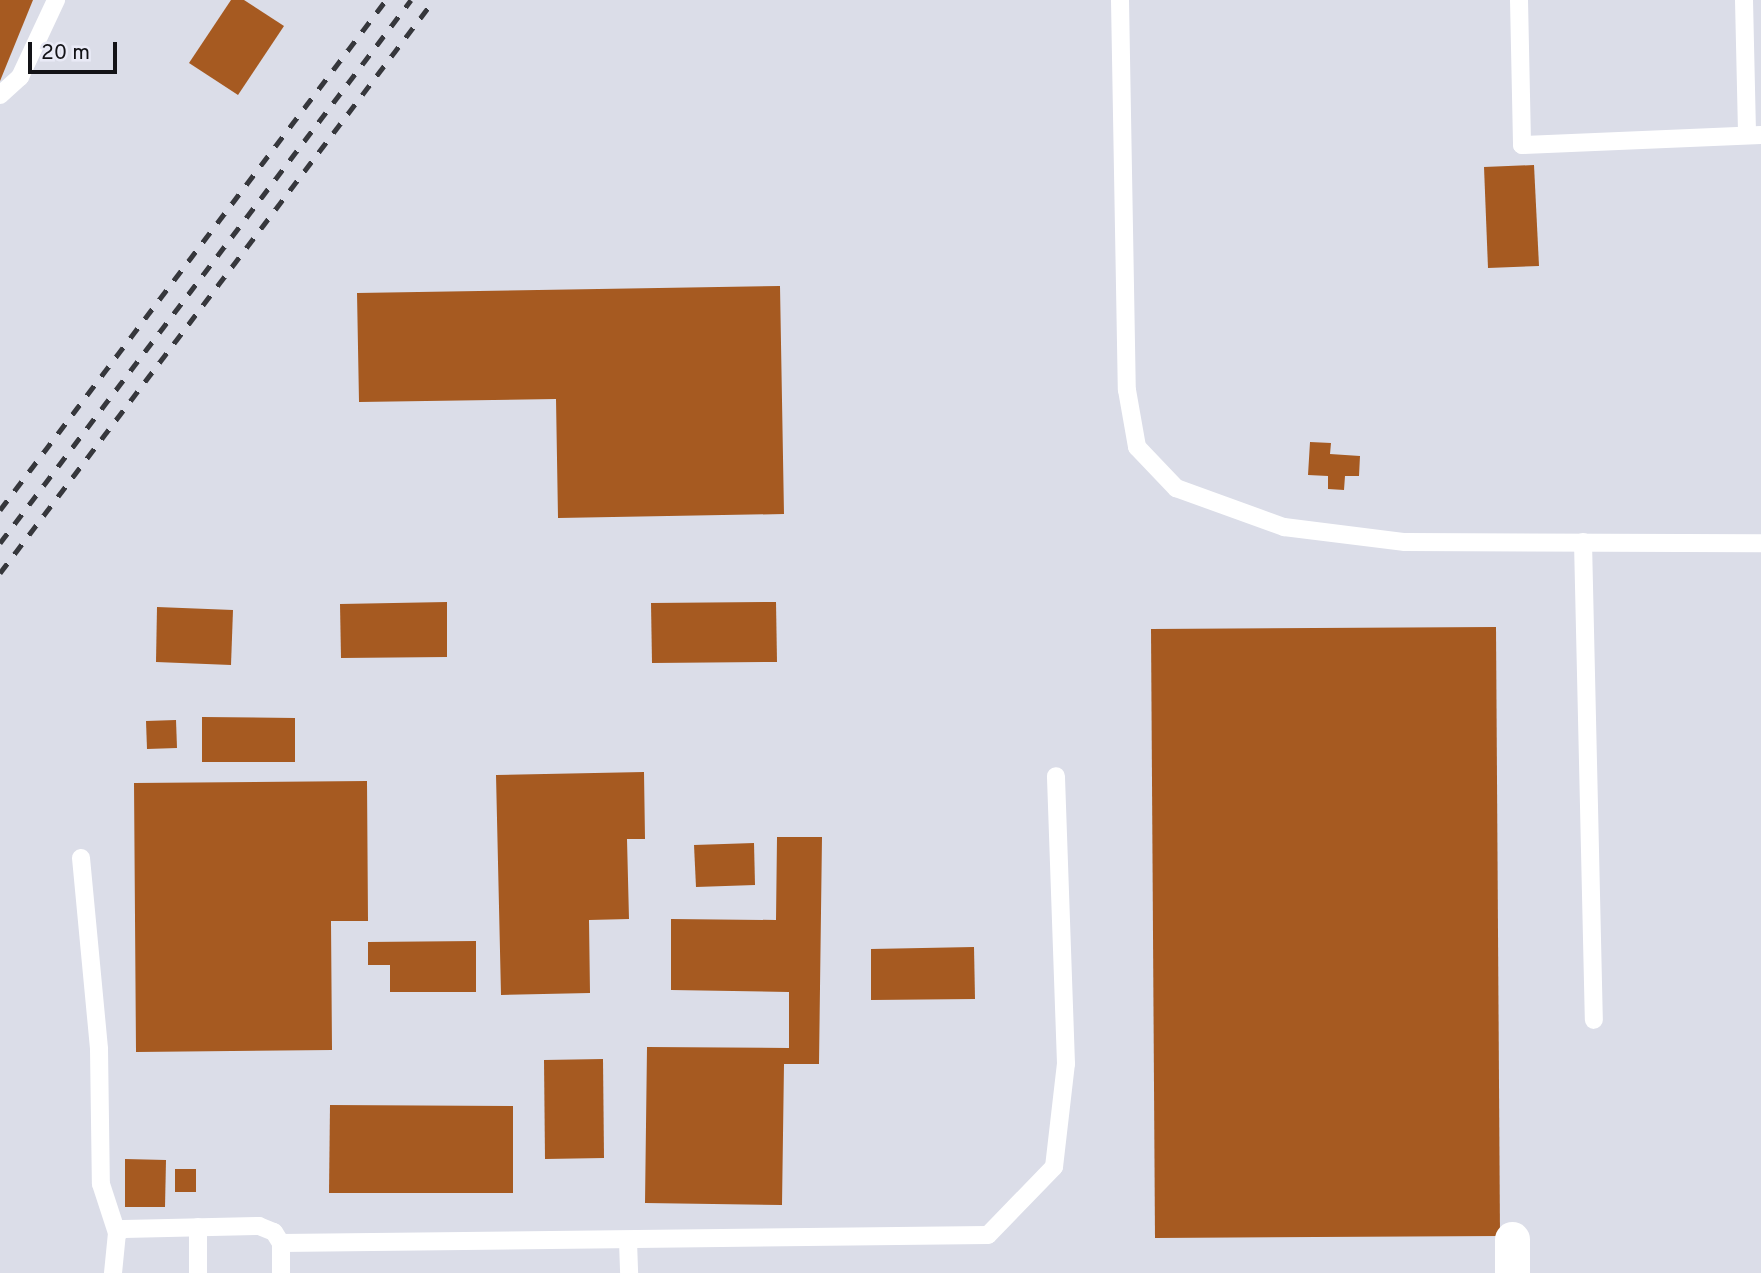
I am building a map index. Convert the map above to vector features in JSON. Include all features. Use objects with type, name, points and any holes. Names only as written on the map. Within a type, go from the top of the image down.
[{"type":"lane","points":[[0,95],[20,78],[56,0]]},
{"type":"lane","points":[[1121,0],[1127,390],[1137,447],[1176,488],[1284,527],[1405,542],[1761,542]]},
{"type":"lane","points":[[1519,0],[1522,145],[1754,135],[1744,0]]},
{"type":"lane","points":[[1583,542],[1594,1020]]},
{"type":"lane","points":[[281,1243],[988,1235],[1054,1167],[1066,1064],[1056,776]]},
{"type":"lane","points":[[81,858],[99,1049],[101,1184],[117,1233],[113,1273]]},
{"type":"lane","points":[[117,1233],[124,1229],[260,1226],[274,1233],[281,1243],[281,1273]]},
{"type":"lane","points":[[198,1227],[198,1273]]},
{"type":"lane","points":[[628,1241],[629,1273]]},
{"type":"building","points":[[0,0],[33,0],[0,81]]},
{"type":"building","points":[[231,0],[244,0],[284,26],[238,95],[189,63]]},
{"type":"building","points":[[1534,165],[1539,266],[1488,268],[1484,167]]},
{"type":"building","points":[[780,286],[784,514],[558,518],[556,399],[359,402],[357,293]]},
{"type":"building","points":[[1310,442],[1331,443],[1330,454],[1360,456],[1359,476],[1345,476],[1344,490],[1328,489],[1328,476],[1308,475]]},
{"type":"building","points":[[447,602],[447,657],[341,658],[340,604]]},
{"type":"building","points":[[776,602],[777,662],[652,663],[651,603]]},
{"type":"building","points":[[157,607],[233,610],[231,665],[156,662]]},
{"type":"building","points":[[1496,627],[1500,1236],[1155,1238],[1151,629]]},
{"type":"building","points":[[202,717],[295,718],[295,762],[202,762]]},
{"type":"building","points":[[176,720],[177,748],[147,749],[146,721]]},
{"type":"building","points":[[644,772],[645,839],[627,839],[629,919],[589,920],[590,993],[501,995],[496,775]]},
{"type":"building","points":[[367,781],[368,921],[331,921],[332,1050],[136,1052],[134,783]]},
{"type":"building","points":[[777,837],[822,837],[819,1064],[784,1064],[782,1205],[645,1203],[647,1047],[789,1048],[789,992],[671,990],[671,919],[776,920]]},
{"type":"building","points":[[754,843],[755,885],[696,887],[694,845]]},
{"type":"building","points":[[476,941],[476,992],[390,992],[390,965],[368,965],[368,942]]},
{"type":"building","points":[[974,947],[975,999],[871,1000],[871,949]]},
{"type":"building","points":[[603,1059],[604,1158],[545,1159],[544,1060]]},
{"type":"building","points":[[330,1105],[513,1106],[513,1193],[329,1193]]},
{"type":"building","points":[[125,1159],[166,1160],[165,1207],[125,1207]]},
{"type":"building","points":[[175,1169],[196,1169],[196,1192],[175,1192]]},
{"type":"railway","points":[[0,510],[386,0]]},
{"type":"railway","points":[[0,543],[411,0]]},
{"type":"railway","points":[[0,573],[434,0]]}]
